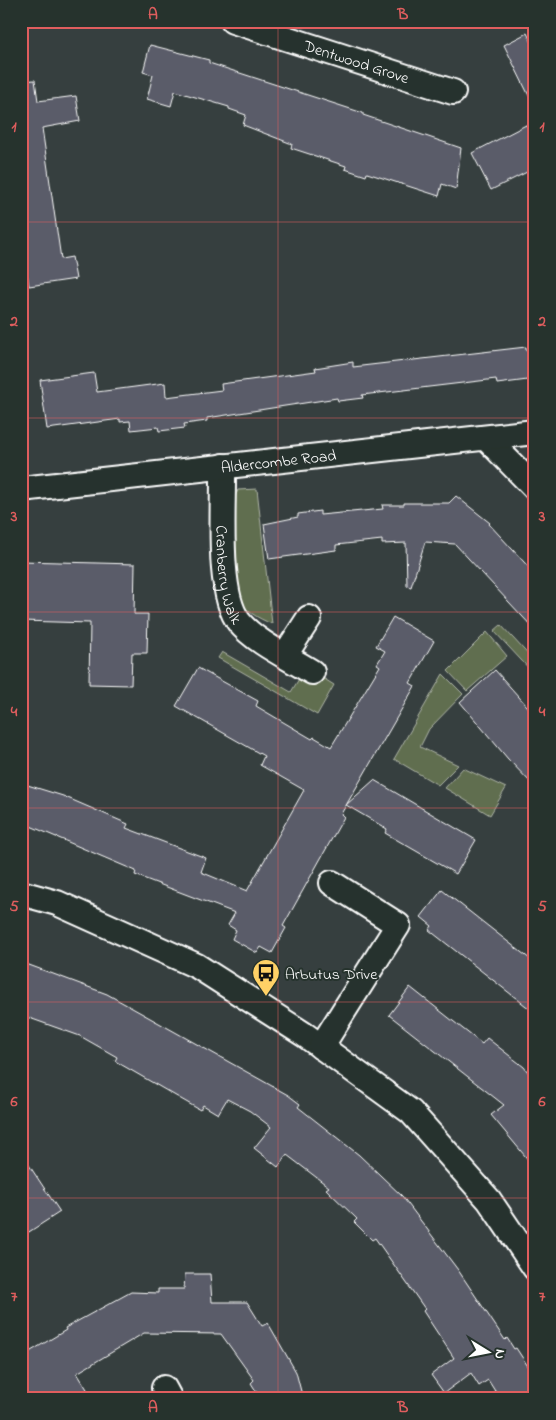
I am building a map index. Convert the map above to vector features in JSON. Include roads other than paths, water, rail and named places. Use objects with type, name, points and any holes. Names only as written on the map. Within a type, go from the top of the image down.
[{"type":"street","name":"Dentwood Grove","points":[[233,21],[453,92]]},
{"type":"street","name":"Aldercombe Road","points":[[21,490],[223,466],[488,439],[535,432]]},
{"type":"street","points":[[488,439],[535,488]]},
{"type":"street","name":"Cranberry Walk","points":[[223,466],[224,584],[230,604],[239,621],[257,637],[312,672]]},
{"type":"street","points":[[285,655],[309,618]]},
{"type":"street","points":[[322,1047],[398,925],[332,883]]},
{"type":"street","points":[[21,893],[57,903],[197,966],[322,1047],[411,1112],[489,1200],[535,1268]]},
{"type":"place","name":"Arbutus Drive","points":[[266,997]]}]
